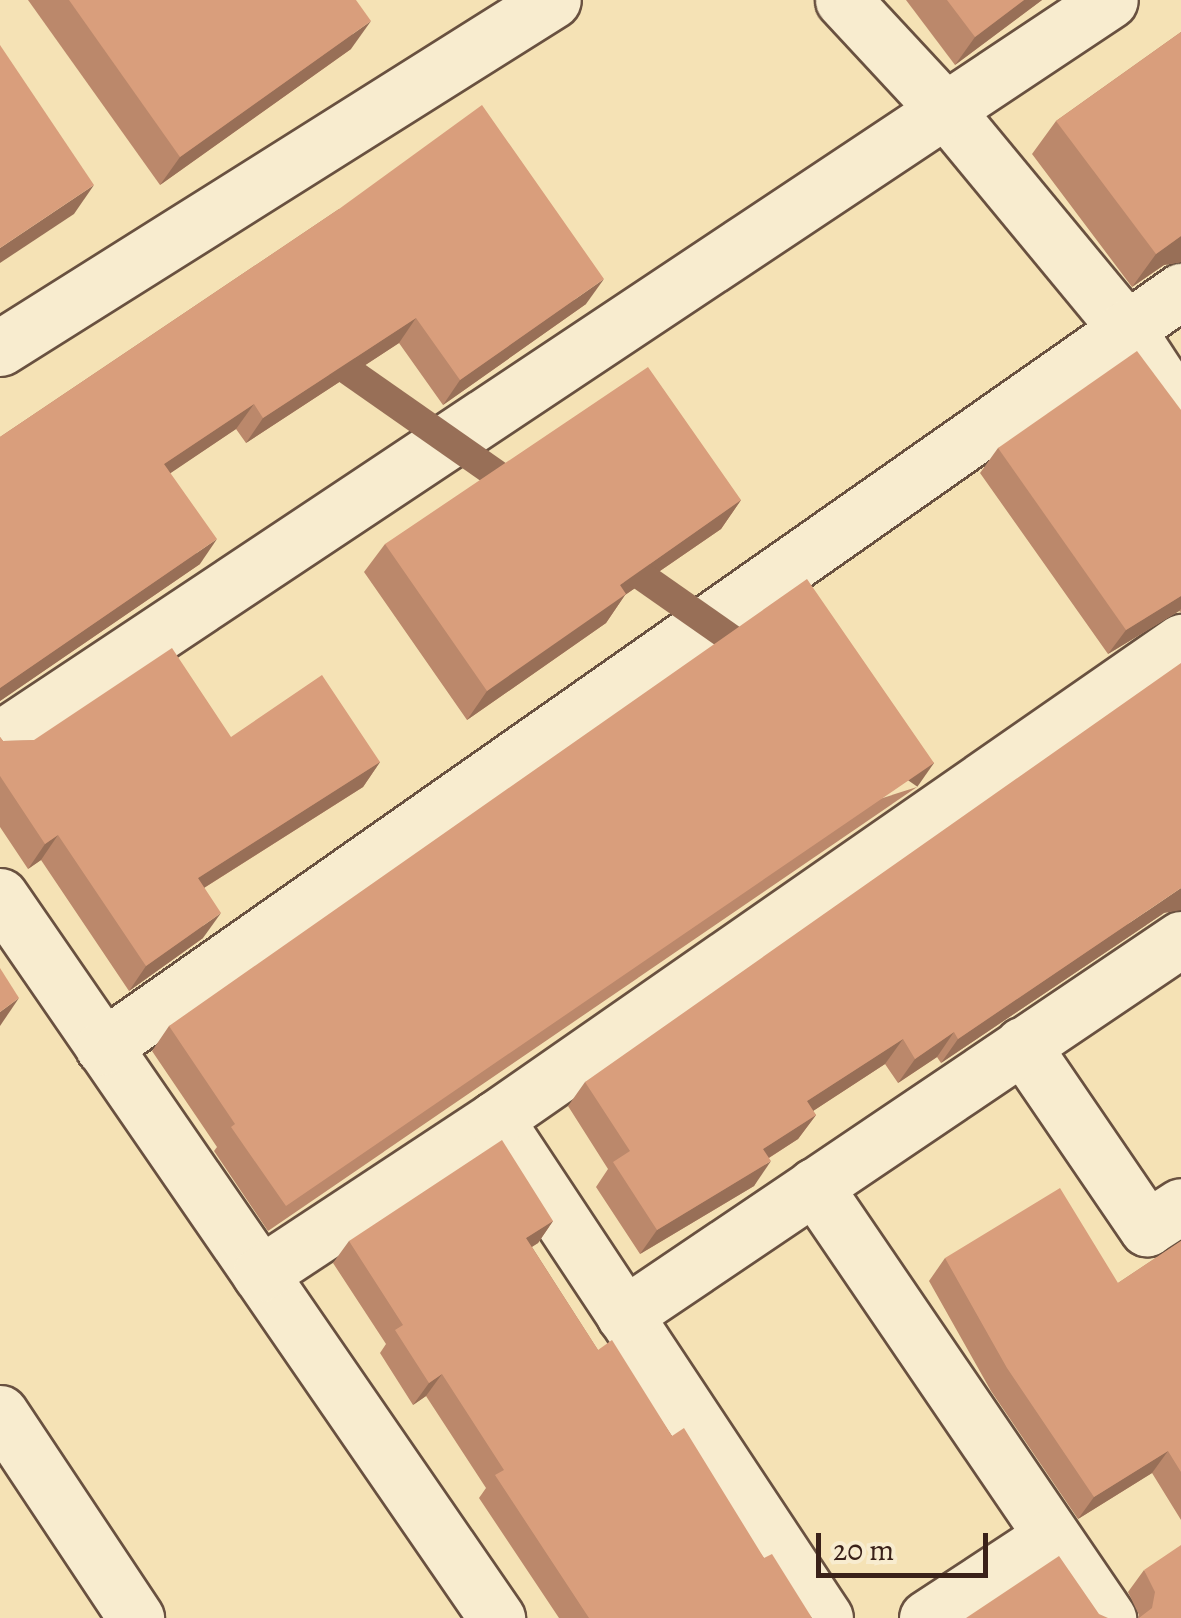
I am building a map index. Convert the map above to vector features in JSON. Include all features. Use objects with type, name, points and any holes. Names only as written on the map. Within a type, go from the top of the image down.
[{"type":"street","points":[[0,348],[553,0]]},
{"type":"street","points":[[843,0],[948,113],[1126,328],[1181,412]]},
{"type":"street","points":[[0,739],[948,113],[1110,0]]},
{"type":"street","points":[[103,1047],[1181,291]]},
{"type":"street","points":[[260,1274],[495,1119],[1181,642]]},
{"type":"street","points":[[0,896],[497,1618]]},
{"type":"street","points":[[624,1315],[1181,939]]},
{"type":"street","points":[[1022,1045],[1147,1228],[1181,1206]]},
{"type":"street","points":[[495,1119],[824,1618]]},
{"type":"street","points":[[814,1186],[1108,1618]]},
{"type":"street","points":[[0,1413],[136,1618]]},
{"type":"street","points":[[928,1618],[1052,1536]]},
{"type":"building","points":[[69,0],[356,0],[371,21],[180,157]]},
{"type":"building","points":[[947,0],[1024,0],[975,37]]},
{"type":"building","points":[[1181,32],[1181,236],[1156,254],[1056,121]]},
{"type":"building","points":[[0,45],[94,185],[0,248]]},
{"type":"building","points":[[482,105],[604,279],[460,380],[416,318],[263,418],[254,404],[164,464],[217,539],[0,688],[0,437],[339,209]]},
{"type":"building","points":[[1137,351],[1181,410],[1181,596],[1126,630],[998,448]]},
{"type":"building","points":[[648,367],[741,500],[620,585],[626,594],[487,691],[385,544]]},
{"type":"building","points":[[807,579],[934,763],[286,1206],[231,1127],[235,1124],[169,1026]]},
{"type":"building","points":[[172,648],[231,737],[322,675],[380,762],[198,878],[221,913],[146,966],[58,835],[45,844],[0,776],[0,737],[3,741],[34,740]]},
{"type":"building","points":[[1181,663],[1181,888],[958,1039],[954,1032],[915,1059],[903,1039],[807,1101],[816,1115],[763,1149],[771,1161],[657,1230],[613,1162],[630,1151],[585,1082]]},
{"type":"building","points":[[0,968],[19,998],[0,1012]]},
{"type":"building","points":[[502,1140],[553,1221],[526,1238],[598,1350],[612,1340],[672,1436],[684,1428],[764,1558],[772,1554],[812,1618],[589,1618],[495,1475],[504,1470],[442,1374],[429,1383],[395,1330],[403,1325],[349,1241]]},
{"type":"building","points":[[1060,1188],[1118,1283],[1181,1241],[1181,1472],[1168,1451],[1094,1497],[1007,1368],[945,1258]]},
{"type":"building","points":[[1181,1545],[1181,1618],[1139,1618],[1152,1608],[1155,1592],[1144,1570]]},
{"type":"building","points":[[1059,1556],[1099,1614],[1108,1618],[966,1618]]}]
